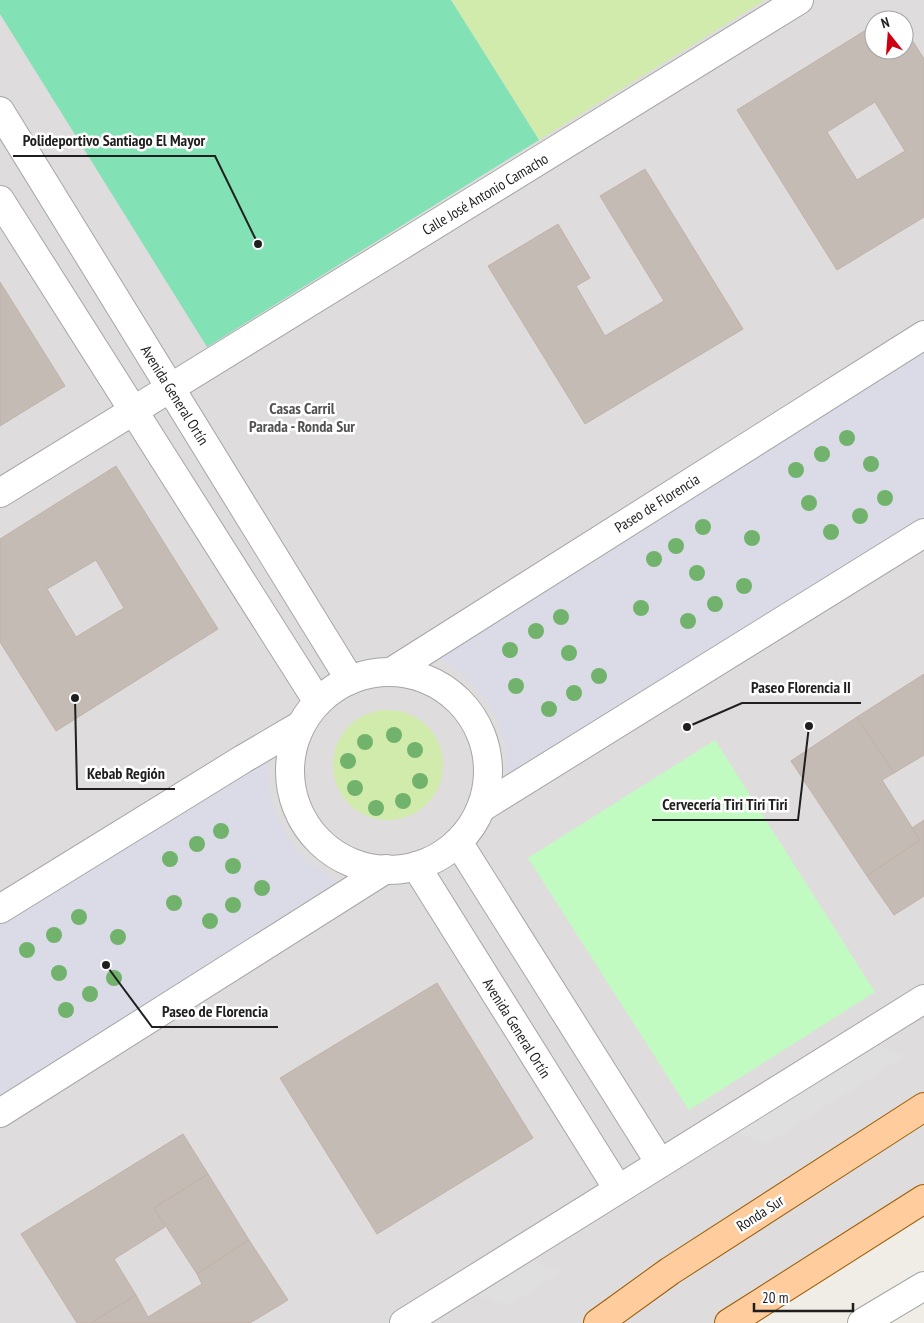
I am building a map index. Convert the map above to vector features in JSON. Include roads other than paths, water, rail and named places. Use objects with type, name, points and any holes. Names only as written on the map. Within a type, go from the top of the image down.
[{"type":"main road","name":"Ronda Sur","points":[[598,1323],[670,1271],[924,1108]]},
{"type":"main road","points":[[730,1323],[924,1199]]},
{"type":"street","name":"Calle José Antonio Camacho","points":[[132,410],[641,99],[799,0]]},
{"type":"street","name":"Avenida General Ortín","points":[[0,111],[350,680]]},
{"type":"street","points":[[0,200],[318,702]]},
{"type":"street","name":"Paseo de Florencia","points":[[391,672],[924,334]]},
{"type":"street","points":[[0,493],[132,410]]},
{"type":"street","points":[[481,808],[924,534]]},
{"type":"street","points":[[391,672],[412,674],[432,682],[450,693],[465,708],[477,725],[485,745],[488,766],[487,787],[481,808],[471,826],[458,842],[438,856],[416,866],[386,869],[364,866],[344,859],[325,846],[310,830],[299,811],[292,790],[290,768],[293,746],[301,725],[318,702],[333,689],[350,680],[363,675],[391,672]]},
{"type":"street","points":[[0,909],[301,725]]},
{"type":"street","points":[[458,842],[660,1164]]},
{"type":"street","name":"Avenida General Ortín","points":[[416,866],[618,1190]]},
{"type":"street","points":[[0,1113],[386,869]]},
{"type":"street","points":[[404,1323],[924,999]]},
{"type":"street","points":[[862,1323],[924,1286]]},
{"type":"place","name":"Polideportivo Santiago El Mayor","points":[[258,244]]},
{"type":"place","name":"Kebab Región","points":[[75,698]]},
{"type":"place","name":"Cervecería Tiri Tiri Tiri","points":[[809,726]]},
{"type":"place","name":"Paseo Florencia II","points":[[687,727]]},
{"type":"place","name":"Paseo de Florencia","points":[[106,965]]},
{"type":"district","name":"Casas Carril Parada - Ronda Sur","points":[[302,417]]}]
